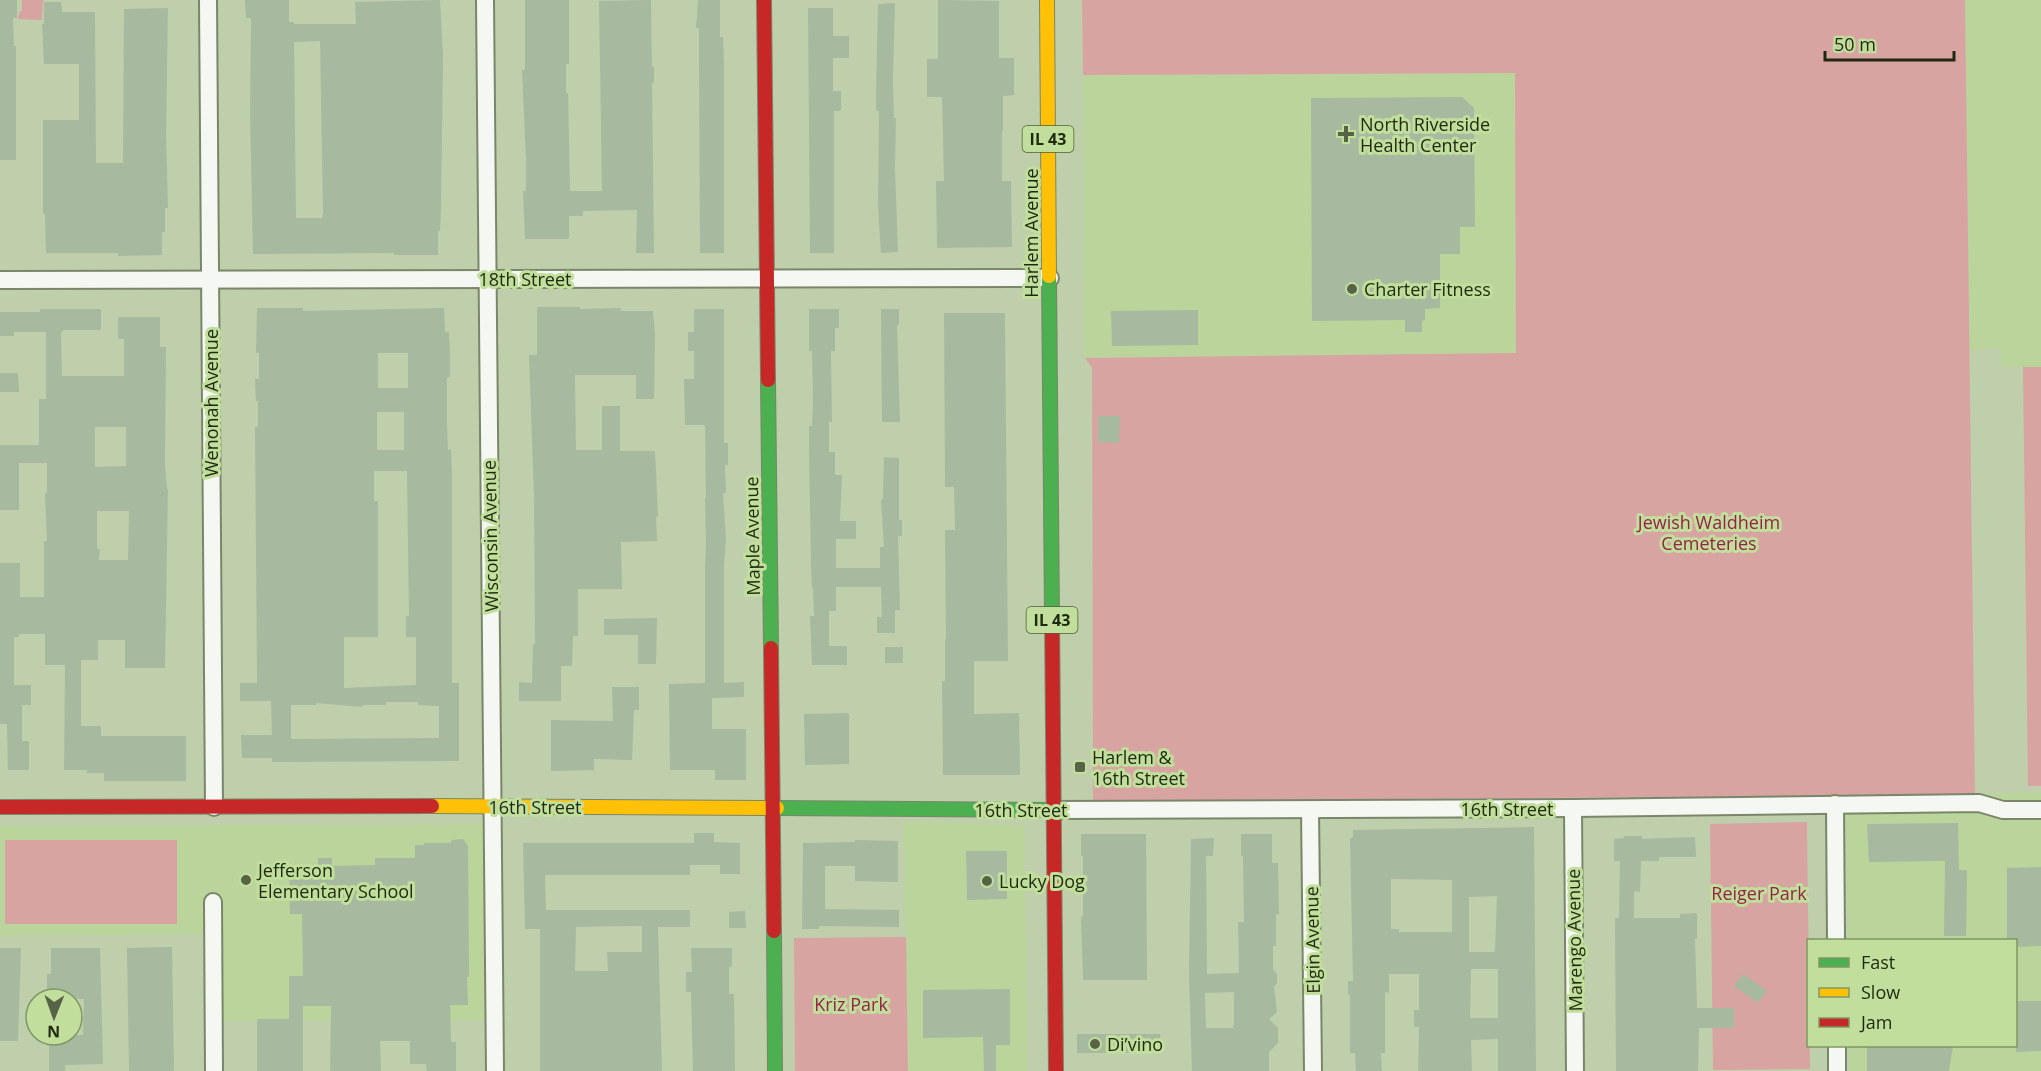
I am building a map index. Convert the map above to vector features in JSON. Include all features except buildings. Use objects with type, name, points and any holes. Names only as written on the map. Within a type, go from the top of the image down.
[{"type":"street","name":"Wenonah Avenue","points":[[208,0],[214,807]]},
{"type":"street","name":"Wisconsin Avenue","points":[[485,0],[495,1071]]},
{"type":"street","name":"Maple Avenue","points":[[764,0],[776,1071]]},
{"type":"street","name":"Harlem Avenue","points":[[1047,0],[1054,810]]},
{"type":"street","name":"18th Street","points":[[0,280],[1050,278]]},
{"type":"street","name":"16th Street","points":[[0,807],[492,806],[1310,810],[1979,803],[2003,810],[2041,810]]},
{"type":"street","points":[[1835,804],[1836,939]]},
{"type":"street","name":"Marengo Avenue","points":[[1573,808],[1575,1071]]},
{"type":"street","name":"IL 43","points":[[1054,810],[1056,1071]]},
{"type":"street","name":"Elgin Avenue","points":[[1310,810],[1313,1071]]},
{"type":"street","points":[[213,902],[214,1071]]},
{"type":"street","points":[[1837,1047],[1837,1071]]},
{"type":"shaded area","points":[[1965,0],[2041,0],[2041,367],[2001,367],[2001,348],[1970,350]]},
{"type":"shaded area","points":[[1515,73],[1517,353],[1085,358],[1083,75]]},
{"type":"shaded area","points":[[2041,793],[2041,1071],[1850,1071],[1849,1047],[2017,1047],[2017,939],[1848,939],[1846,795]]},
{"type":"shaded area","points":[[904,822],[1024,825],[1027,1071],[908,1071]]},
{"type":"shaded area","name":"Jefferson Elementary School","points":[[491,824],[492,1020],[218,1021],[218,934],[0,936],[0,826]]},
{"type":"green space","points":[[22,0],[45,0],[43,1],[42,20],[18,19],[19,12],[22,11]]},
{"type":"green space","name":"Jewish Waldheim Cemeteries","points":[[1082,0],[1965,0],[1975,795],[1093,801],[1092,368],[1085,358],[1516,353],[1515,73],[1083,75]]},
{"type":"green space","points":[[2023,367],[2041,367],[2041,786],[2028,786]]},
{"type":"green space","name":"Reiger Park","points":[[1807,822],[1807,1047],[1810,1047],[1810,1069],[1713,1070],[1710,824]]},
{"type":"green space","points":[[5,840],[177,840],[177,924],[5,924]]},
{"type":"green space","name":"Kriz Park","points":[[906,937],[908,1071],[795,1071],[794,938]]},
{"type":"traffic: fast","points":[[1049,276],[1052,615]]},
{"type":"traffic: fast","points":[[768,380],[771,648]]},
{"type":"traffic: fast","points":[[777,808],[1054,810]]},
{"type":"traffic: fast","points":[[774,931],[775,1071]]},
{"type":"traffic: slow","points":[[1047,0],[1049,276]]},
{"type":"traffic: slow","points":[[432,806],[777,808]]},
{"type":"traffic: jam","points":[[764,0],[768,380]]},
{"type":"traffic: jam","points":[[1052,615],[1056,1071]]},
{"type":"traffic: jam","points":[[771,648],[774,931]]},
{"type":"traffic: jam","points":[[0,807],[432,806]]},
{"type":"place","name":"North Riverside Health Center","points":[[1346,134]]},
{"type":"place","name":"Charter Fitness","points":[[1352,289]]},
{"type":"place","name":"Harlem & 16th Street","points":[[1080,767]]},
{"type":"place","name":"Jefferson Elementary School","points":[[246,880]]},
{"type":"place","name":"Lucky Dog","points":[[987,881]]},
{"type":"place","name":"Di’vino","points":[[1095,1044]]}]
